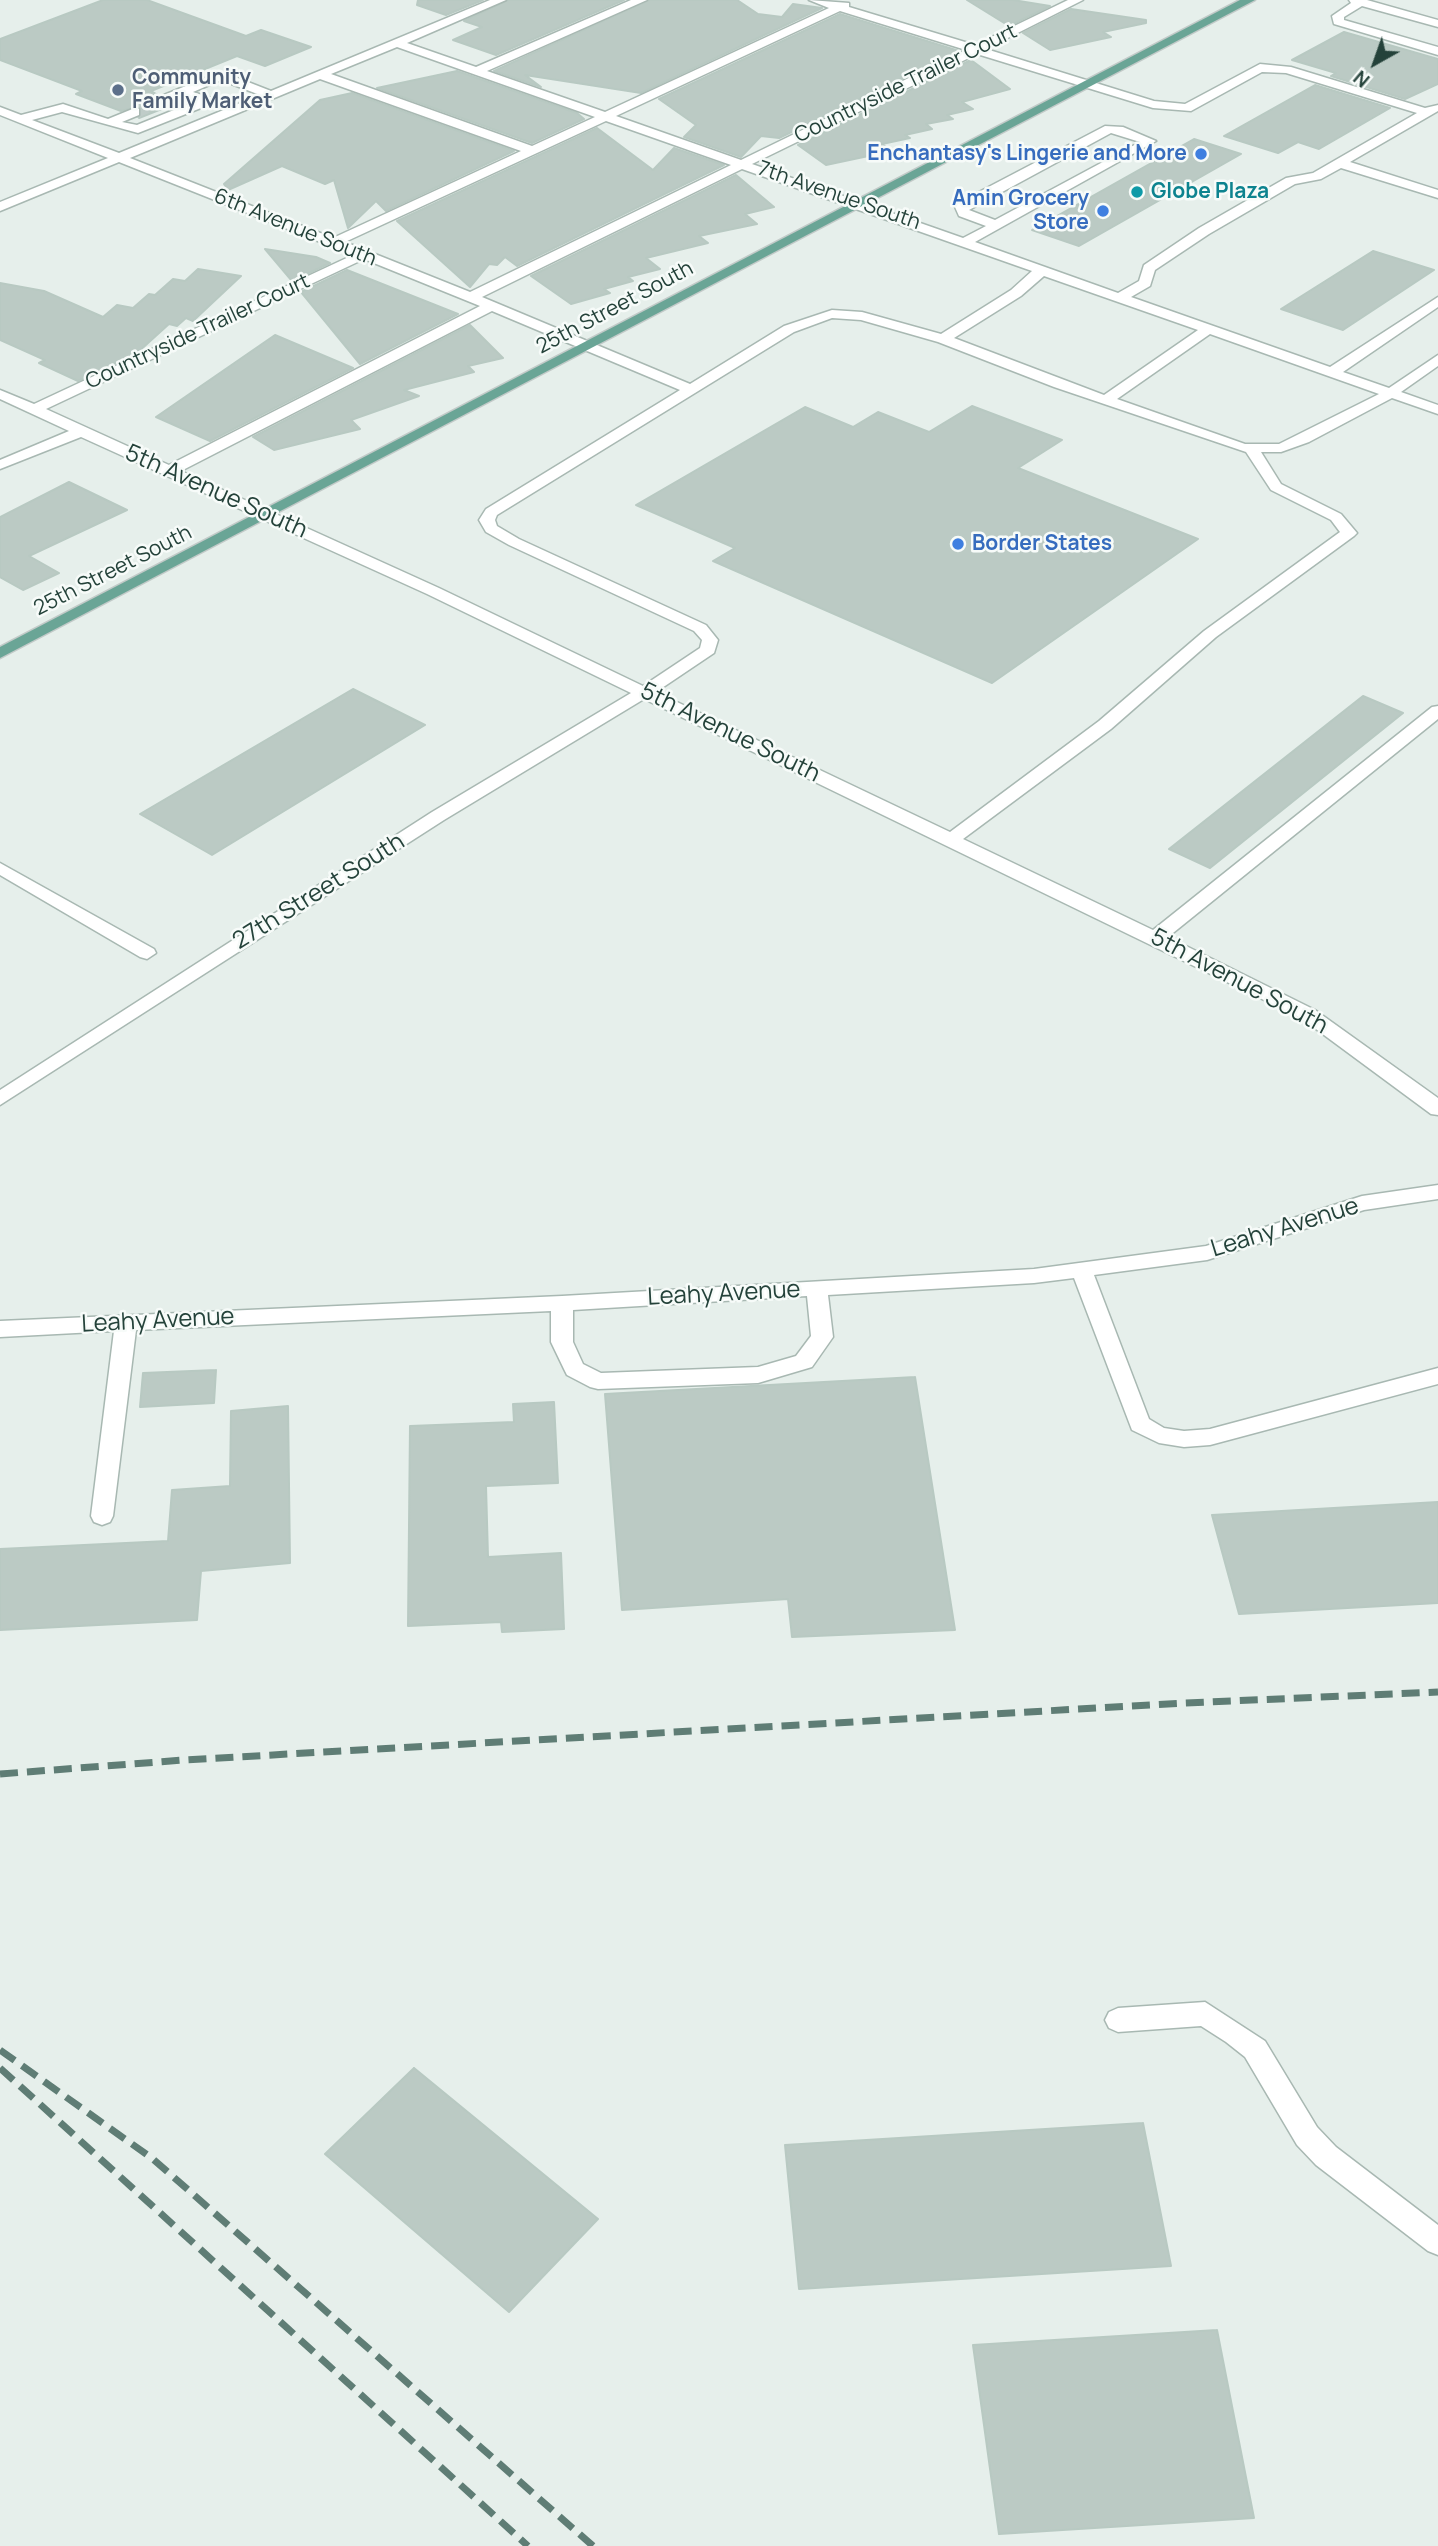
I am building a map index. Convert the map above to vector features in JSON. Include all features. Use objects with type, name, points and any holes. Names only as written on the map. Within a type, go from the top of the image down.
[{"type":"main road","name":"25th Street South","points":[[0,653],[1249,0]]},
{"type":"street","points":[[0,207],[500,0]]},
{"type":"street","points":[[478,70],[641,0]]},
{"type":"street","points":[[815,0],[1153,104],[1188,108],[1260,68],[1287,70],[1432,109]]},
{"type":"street","points":[[333,243],[856,0]]},
{"type":"street","name":"Countryside Trailer Court","points":[[471,297],[1077,0]]},
{"type":"street","points":[[1438,23],[1357,1],[1338,16],[1338,22],[1438,51]]},
{"type":"street","name":"7th Avenue South","points":[[397,43],[967,241],[1438,410]]},
{"type":"street","points":[[321,75],[531,150]]},
{"type":"street","points":[[156,103],[221,76],[271,95]]},
{"type":"street","points":[[183,92],[235,110]]},
{"type":"street","points":[[20,120],[63,108],[95,120],[138,129],[207,101]]},
{"type":"street","points":[[1121,298],[1145,283],[1149,268],[1204,231],[1291,181],[1317,176],[1432,109]]},
{"type":"street","name":"6th Avenue South","points":[[0,111],[471,297],[691,389]]},
{"type":"street","points":[[109,123],[135,112]]},
{"type":"street","points":[[175,114],[201,124]]},
{"type":"street","points":[[59,135],[95,120]]},
{"type":"street","points":[[967,241],[1151,143],[1150,141],[1109,129],[961,207],[964,213],[996,225]]},
{"type":"street","points":[[1339,163],[1438,194]]},
{"type":"street","name":"Countryside Trailer Court","points":[[33,410],[363,255]]},
{"type":"street","points":[[943,339],[1016,293],[1042,270]]},
{"type":"street","points":[[1333,372],[1438,301]]},
{"type":"street","points":[[169,471],[490,306]]},
{"type":"street","points":[[691,389],[789,330],[832,314],[862,316],[943,339],[1106,400],[1251,449],[1281,448],[1304,439],[1391,393],[1438,359]]},
{"type":"street","points":[[1106,400],[1209,328]]},
{"type":"street","name":"27th Street South","points":[[0,1098],[322,890],[642,691],[697,660],[708,650],[710,640],[706,634],[513,542],[491,529],[487,520],[491,512],[504,502],[691,389]]},
{"type":"street","name":"5th Avenue South","points":[[0,394],[267,515],[642,691],[1155,937],[1308,1014],[1418,1091],[1438,1109]]},
{"type":"street","points":[[0,465],[82,431]]},
{"type":"street","points":[[952,839],[1105,725],[1210,634],[1349,533],[1336,517],[1276,487],[1251,449]]},
{"type":"street","points":[[1155,937],[1438,712]]},
{"type":"street","points":[[0,868],[146,953]]},
{"type":"street","name":"Leahy Avenue","points":[[0,1329],[562,1303],[1034,1276],[1207,1253],[1362,1203],[1438,1192]]},
{"type":"street","points":[[1082,1270],[1140,1424],[1159,1435],[1210,1437],[1438,1376]]},
{"type":"street","points":[[562,1303],[562,1342],[575,1369],[598,1381],[758,1375],[804,1362],[822,1337],[817,1288]]},
{"type":"street","points":[[102,1516],[126,1323]]},
{"type":"street","points":[[1118,2020],[1205,2014],[1235,2034],[1255,2049],[1307,2136],[1326,2156],[1438,2242]]},
{"type":"building","points":[[103,0],[147,0],[246,36],[261,30],[311,47],[265,66],[237,56],[151,91],[158,95],[147,104],[155,109],[174,104],[139,118],[140,106],[121,111],[76,94],[82,91],[0,60],[0,39]]},
{"type":"building","points":[[418,0],[483,0],[446,15],[417,5]]},
{"type":"building","points":[[508,0],[624,0],[496,55],[453,40],[482,27],[464,21]]},
{"type":"building","points":[[649,0],[737,0],[758,14],[782,17],[793,4],[822,8],[641,93],[525,75],[541,87],[494,71]]},
{"type":"building","points":[[967,0],[1013,0],[1050,6],[1009,26]]},
{"type":"building","points":[[1071,9],[1146,20],[1146,23],[1103,32],[1111,37],[1050,50],[1023,33]]},
{"type":"building","points":[[840,14],[959,51],[779,138],[761,136],[741,157],[684,137],[696,125],[659,99]]},
{"type":"building","points":[[1344,32],[1438,59],[1438,84],[1405,99],[1331,76],[1336,73],[1292,60]]},
{"type":"building","points":[[971,60],[1010,89],[962,102],[973,109],[947,115],[953,119],[926,124],[932,129],[905,135],[910,138],[882,144],[892,151],[826,165],[798,145]]},
{"type":"building","points":[[457,71],[577,113],[584,119],[532,143],[377,88]]},
{"type":"building","points":[[1315,85],[1390,108],[1319,149],[1298,142],[1278,153],[1224,136]]},
{"type":"building","points":[[352,93],[514,151],[386,211],[376,201],[348,228],[334,180],[325,184],[282,166],[228,190],[224,184],[320,100]]},
{"type":"building","points":[[597,128],[653,170],[674,148],[724,165],[517,266],[505,257],[497,265],[489,264],[470,287],[397,221]]},
{"type":"building","name":"Globe Plaza","points":[[1194,139],[1241,154],[1079,246],[1032,230]]},
{"type":"building","points":[[736,175],[774,207],[745,214],[757,224],[699,236],[708,243],[646,258],[660,269],[628,277],[633,281],[604,289],[610,293],[571,304],[531,276]]},
{"type":"building","points":[[265,249],[316,257],[330,263],[292,281]]},
{"type":"building","points":[[1373,251],[1434,270],[1343,330],[1281,309]]},
{"type":"building","points":[[198,269],[241,276],[193,321],[186,318],[177,326],[169,324],[137,353],[78,381],[39,363],[45,360],[0,340],[0,283],[44,291],[103,317],[117,305],[133,308],[149,294],[155,295],[173,279],[185,281]]},
{"type":"building","points":[[347,270],[458,314],[360,364],[301,292]]},
{"type":"building","points":[[470,325],[503,358],[468,366],[474,372],[404,390],[419,396],[351,420],[360,429],[274,450],[253,437]]},
{"type":"building","points":[[275,335],[353,368],[210,441],[156,417]]},
{"type":"building","name":"Border States","points":[[972,406],[1062,440],[1018,468],[1198,539],[992,683],[713,561],[735,548],[636,505],[805,407],[853,427],[878,412],[929,432]]},
{"type":"building","points":[[69,482],[127,510],[29,556],[59,573],[23,590],[0,577],[0,517]]},
{"type":"building","points":[[353,689],[425,725],[212,855],[140,814]]},
{"type":"building","points":[[1363,696],[1403,713],[1210,868],[1169,849]]},
{"type":"building","points":[[216,1370],[214,1403],[140,1407],[143,1373]]},
{"type":"building","points":[[915,1377],[955,1630],[792,1637],[788,1599],[622,1610],[605,1394]]},
{"type":"building","points":[[554,1402],[558,1483],[486,1486],[488,1557],[561,1553],[564,1629],[502,1632],[501,1622],[408,1626],[410,1426],[514,1422],[513,1404]]},
{"type":"building","points":[[288,1406],[290,1563],[201,1571],[197,1620],[0,1630],[0,1549],[168,1541],[172,1490],[230,1486],[231,1411]]},
{"type":"building","points":[[1438,1502],[1438,1603],[1239,1614],[1212,1515]]},
{"type":"building","points":[[414,2068],[598,2219],[509,2312],[325,2154]]},
{"type":"building","points":[[1143,2123],[1171,2266],[799,2289],[785,2145]]},
{"type":"building","points":[[1217,2330],[1254,2518],[999,2534],[973,2345]]},
{"type":"tunnel","points":[[135,112],[156,103]]},
{"type":"railway","points":[[0,1774],[184,1760],[1185,1703],[1438,1692]]},
{"type":"railway","points":[[0,2050],[153,2159],[593,2546]]},
{"type":"railway","points":[[0,2068],[528,2546]]},
{"type":"place","name":"Community Family Market","points":[[118,90]]},
{"type":"place","name":"Enchantasy's Lingerie and More","points":[[1201,154]]},
{"type":"place","name":"Globe Plaza","points":[[1137,192]]},
{"type":"place","name":"Amin Grocery Store","points":[[1103,211]]},
{"type":"place","name":"Border States","points":[[958,544]]}]
